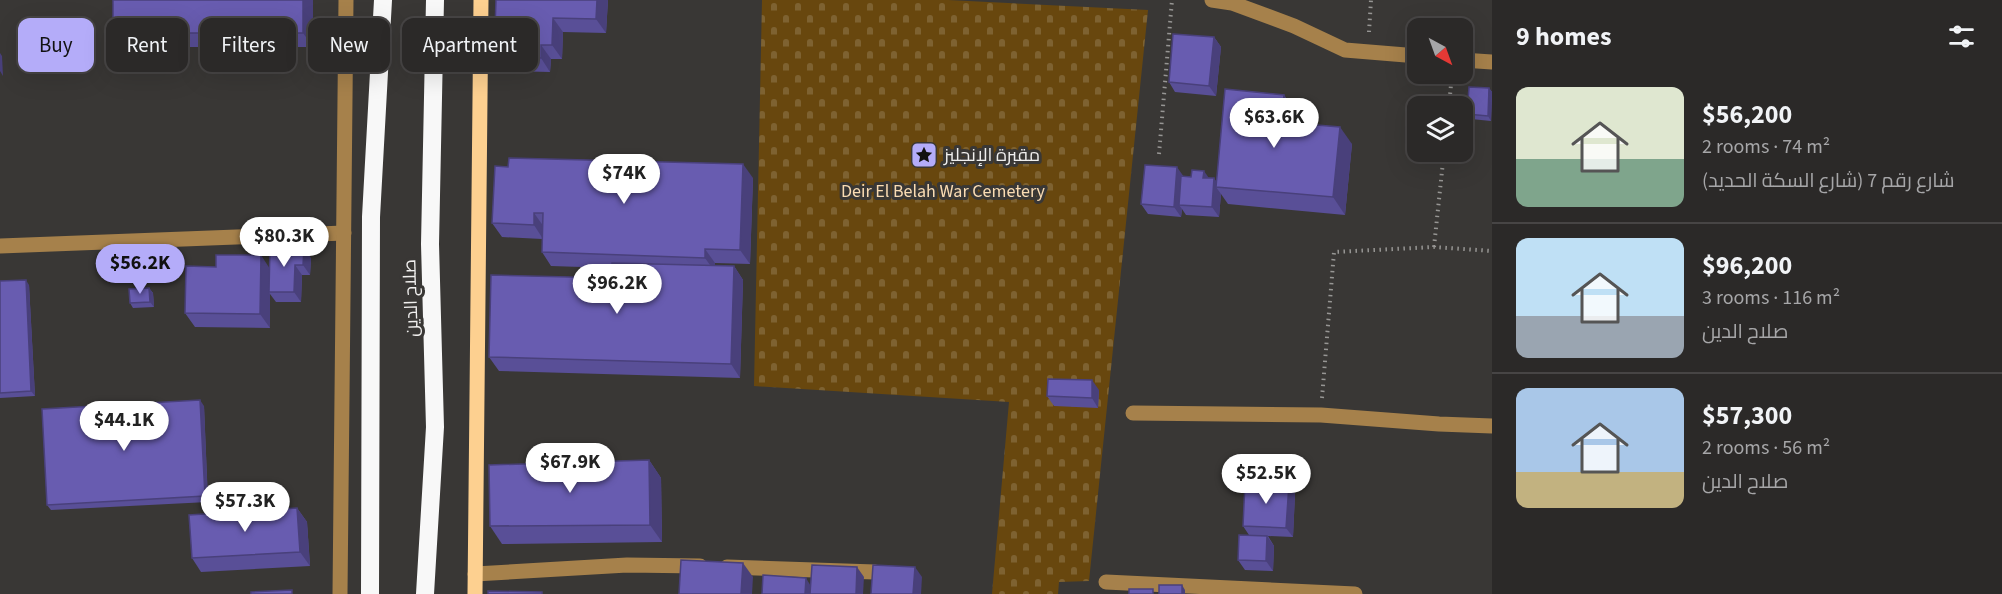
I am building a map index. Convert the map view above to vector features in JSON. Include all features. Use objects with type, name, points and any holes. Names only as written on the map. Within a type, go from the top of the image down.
[{"type":"highway","name":"صلاح الدين","points":[[370,594],[371,217],[383,0]]},
{"type":"highway","name":"صلاح الدين","points":[[425,594],[435,427],[430,244],[435,0]]},
{"type":"main road","points":[[475,594],[483,277],[481,0]]},
{"type":"street","points":[[340,594],[346,0]]},
{"type":"street","points":[[1212,0],[1232,3],[1294,26],[1345,50],[1407,55]]},
{"type":"street","points":[[1473,61],[1492,62]]},
{"type":"street","points":[[0,246],[344,233]]},
{"type":"street","points":[[1133,413],[1321,415],[1492,426]]},
{"type":"street","points":[[475,574],[667,564],[875,572]]},
{"type":"street","points":[[1106,582],[1355,594]]},
{"type":"path","points":[[1159,154],[1172,0]]},
{"type":"path","points":[[1367,52],[1371,0]]},
{"type":"path","points":[[1434,247],[1443,162]]},
{"type":"path","points":[[1321,415],[1334,252],[1434,247],[1492,252]]},
{"type":"green space","name":"Deir El Belah War Cemetery","points":[[762,0],[948,0],[1148,10],[1089,581],[1059,582],[1058,594],[992,594],[1009,402],[754,386]]},
{"type":"building","points":[[113,0],[303,0],[303,33],[296,33],[296,18],[200,18],[200,33],[188,33],[188,18],[113,18]]},
{"type":"building","points":[[496,0],[597,0],[596,19],[553,18],[552,45],[541,45],[541,58],[538,58],[538,18],[495,18]]},
{"type":"building","points":[[1173,34],[1214,37],[1209,86],[1169,82]]},
{"type":"building","points":[[1469,87],[1489,88],[1488,116],[1473,115],[1473,96],[1468,96]]},
{"type":"building","points":[[1225,89],[1284,95],[1281,122],[1340,127],[1333,197],[1216,187]]},
{"type":"building","points":[[509,158],[743,164],[740,250],[705,249],[705,258],[542,252],[543,213],[534,213],[534,225],[492,223],[495,166],[508,167]]},
{"type":"building","points":[[1145,165],[1177,167],[1174,207],[1141,204]]},
{"type":"building","points":[[1192,170],[1204,171],[1203,178],[1214,178],[1212,207],[1179,205],[1181,176],[1191,177]]},
{"type":"building","points":[[270,247],[304,248],[303,265],[295,265],[294,292],[269,292]]},
{"type":"building","points":[[216,255],[261,255],[260,314],[185,313],[186,266],[216,267]]},
{"type":"building","points":[[612,263],[734,266],[731,364],[489,357],[491,275],[611,278]]},
{"type":"building","points":[[26,280],[31,391],[0,393],[0,281]]},
{"type":"building","points":[[149,288],[150,302],[130,303],[129,289]]},
{"type":"building","points":[[1048,379],[1092,380],[1092,398],[1047,396]]},
{"type":"building","points":[[200,400],[205,496],[47,505],[42,409]]},
{"type":"building","points":[[649,460],[650,525],[490,526],[489,465]]},
{"type":"building","points":[[1245,483],[1289,484],[1286,528],[1243,526]]},
{"type":"building","points":[[297,508],[300,552],[192,558],[189,515]]},
{"type":"building","points":[[1239,535],[1267,536],[1266,561],[1238,560]]},
{"type":"building","points":[[681,560],[743,563],[741,594],[679,594]]},
{"type":"building","points":[[812,565],[857,567],[856,594],[810,594]]},
{"type":"building","points":[[873,565],[915,567],[913,594],[871,594]]},
{"type":"building","points":[[763,575],[806,578],[805,594],[762,594]]},
{"type":"building","points":[[1159,585],[1182,585],[1182,594],[1159,594]]},
{"type":"building","points":[[1129,589],[1153,589],[1153,594],[1129,594]]},
{"type":"building","points":[[292,590],[292,594],[251,594],[251,592]]},
{"type":"building","points":[[488,591],[542,592],[542,594],[488,594]]},
{"type":"place","name":"مقبرة الإنجليز","points":[[924,155]]}]
